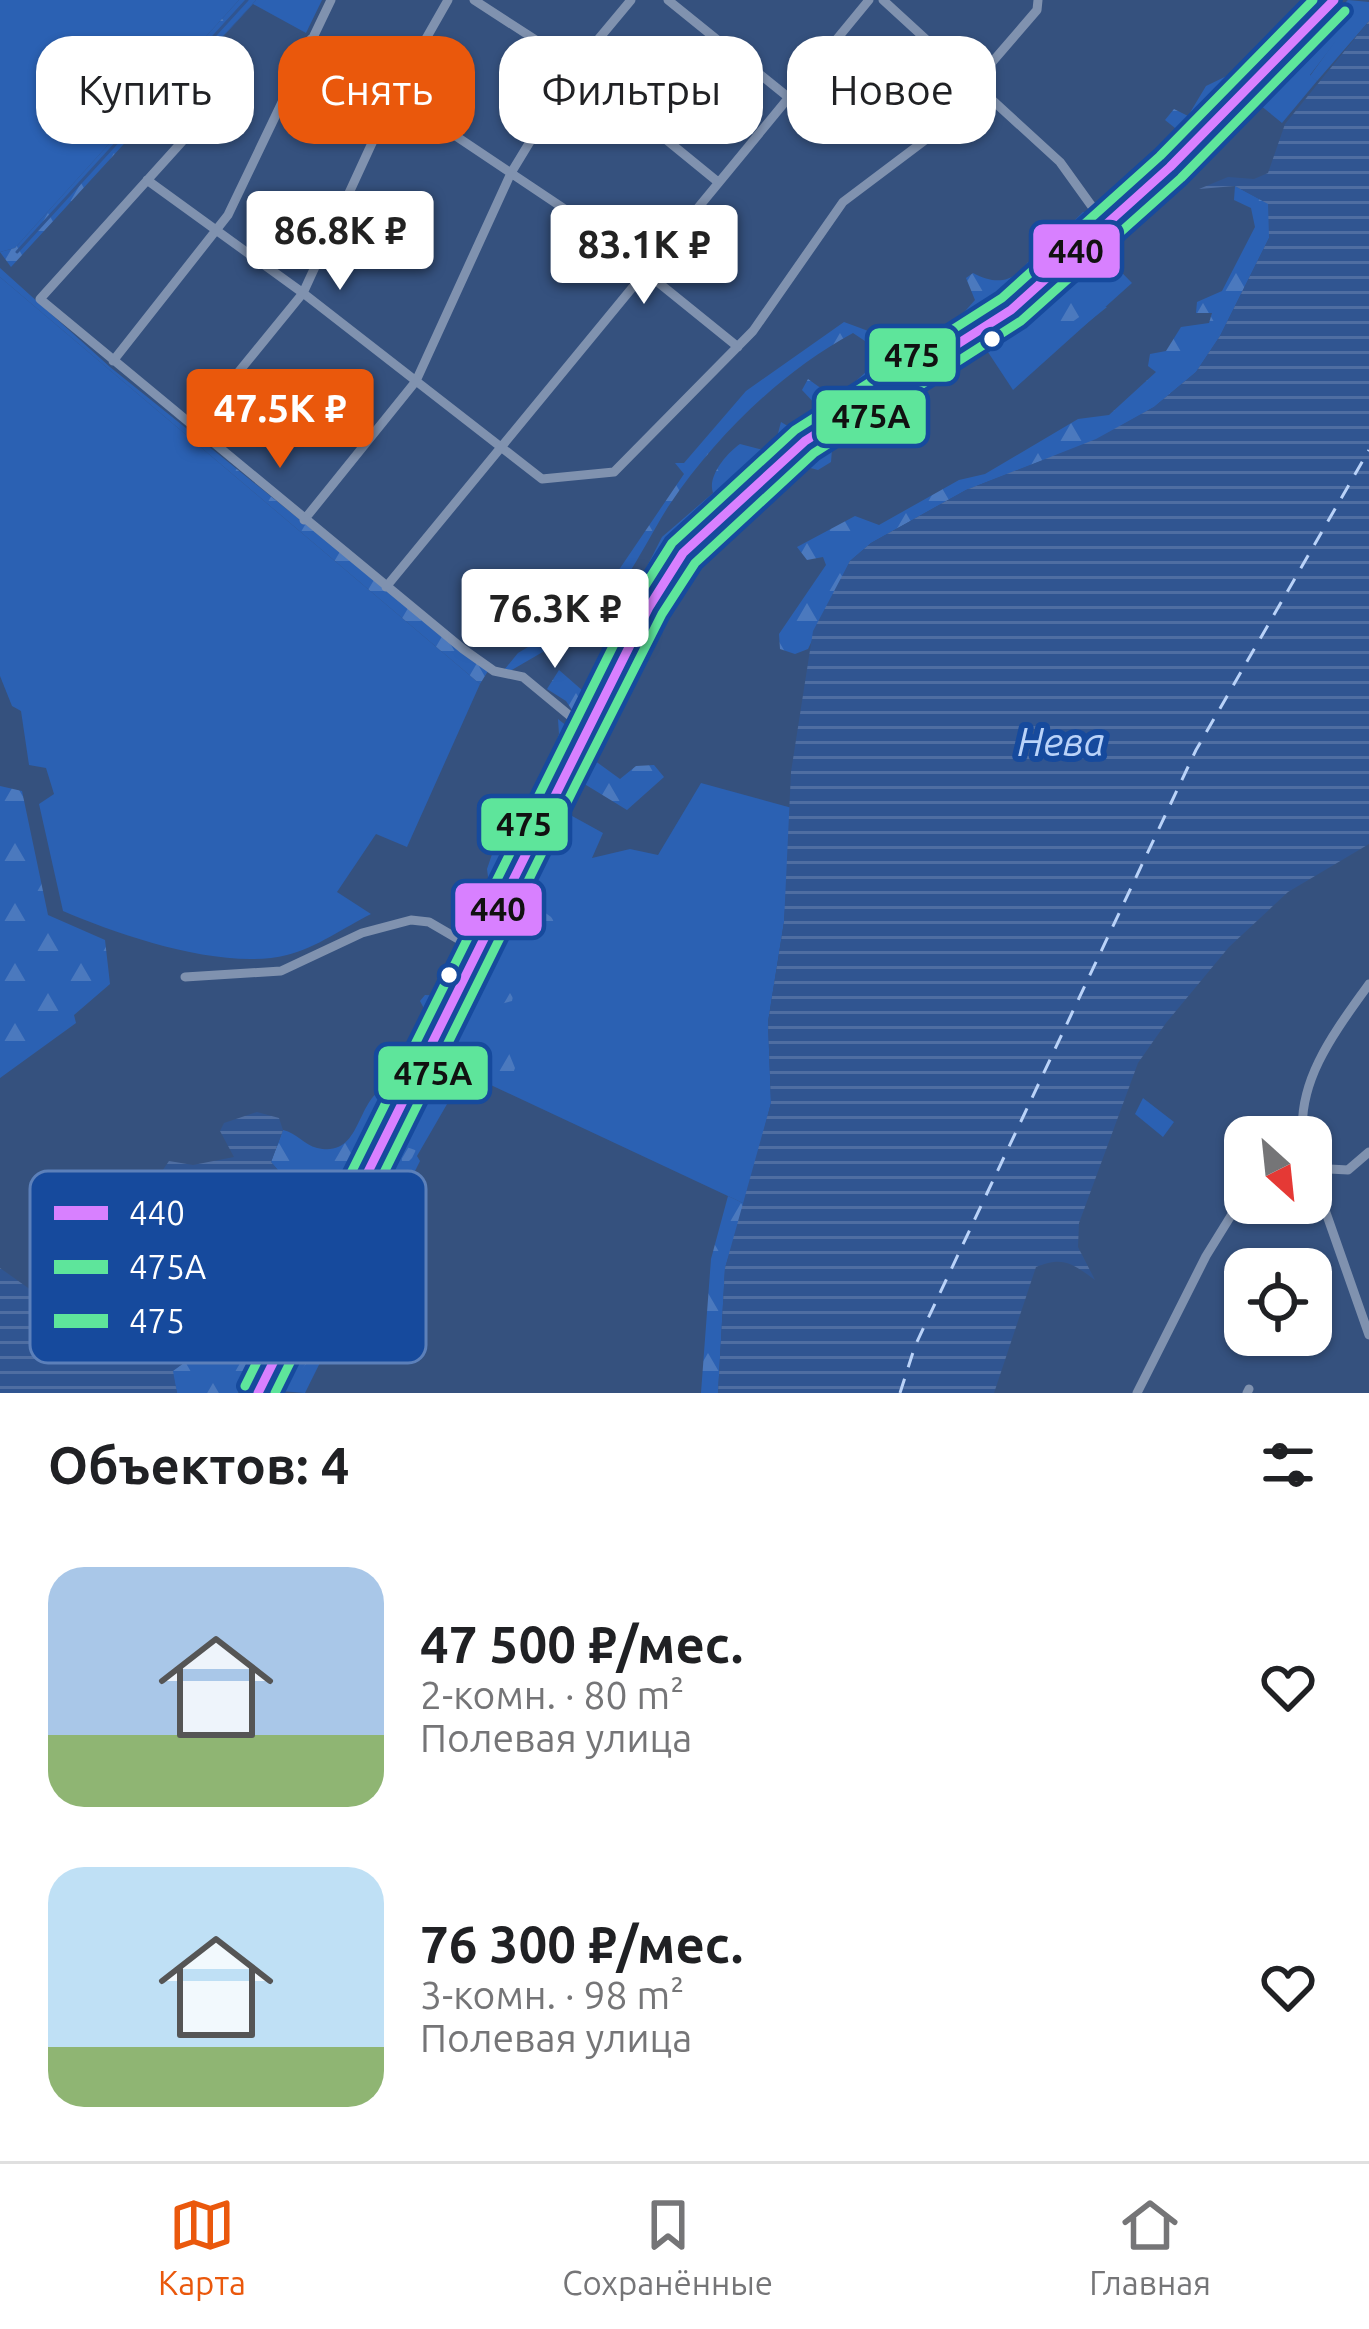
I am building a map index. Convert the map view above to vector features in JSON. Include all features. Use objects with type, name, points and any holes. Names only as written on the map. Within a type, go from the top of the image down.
[{"type":"main road","points":[[368,1171],[664,581],[702,532],[805,441],[987,327],[1106,226],[1334,0]]},
{"type":"main road","points":[[258,1393],[273,1363]]},
{"type":"street","points":[[313,36],[331,0]]},
{"type":"street","points":[[427,36],[448,0]]},
{"type":"street","points":[[474,0],[529,36]]},
{"type":"street","points":[[601,36],[632,0]]},
{"type":"street","points":[[668,0],[787,96]]},
{"type":"street","points":[[839,36],[869,0]]},
{"type":"street","points":[[884,0],[923,36]]},
{"type":"street","points":[[996,59],[1037,10],[1038,0]]},
{"type":"street","points":[[386,587],[787,98]]},
{"type":"street","points":[[996,103],[1060,162],[1106,226]]},
{"type":"street","points":[[113,362],[216,231],[278,106]]},
{"type":"street","points":[[180,144],[40,299],[386,587],[494,671],[523,676],[553,697],[587,730]]},
{"type":"street","points":[[192,429],[303,292],[372,144]]},
{"type":"street","points":[[469,144],[645,271],[738,347]]},
{"type":"street","points":[[304,520],[416,381],[528,144]]},
{"type":"street","points":[[671,144],[718,182]]},
{"type":"street","points":[[147,180],[303,292],[542,479],[614,472],[738,347],[843,202],[920,144]]},
{"type":"street","points":[[346,200],[414,248]]},
{"type":"street","points":[[185,977],[280,971],[362,933],[411,920],[429,922],[477,950]]},
{"type":"street","points":[[1301,1116],[1308,1085],[1369,984]]},
{"type":"street","points":[[1332,1171],[1369,1152]]},
{"type":"street","points":[[1137,1393],[1226,1224]]},
{"type":"street","points":[[1330,1224],[1369,1335]]},
{"type":"green space","points":[[0,0],[239,0],[206,36],[36,36],[36,144],[109,144],[15,248],[0,252]]},
{"type":"green space","points":[[239,0],[256,0],[223,36],[206,36]]},
{"type":"green space","points":[[256,0],[322,0],[306,33],[253,4],[223,36]]},
{"type":"green space","points":[[1348,0],[1369,2],[1369,21],[1317,81],[1310,76],[1339,36],[1338,29],[1260,105],[1254,109],[1246,102]]},
{"type":"green space","points":[[1339,29],[1340,36],[1310,75],[1317,81],[1282,123],[1260,105]]},
{"type":"green space","points":[[1233,73],[1239,83],[1185,136],[1165,120],[1174,109],[1188,116],[1206,86]]},
{"type":"green space","points":[[1238,113],[1242,118],[1235,130],[1171,192],[1167,188]]},
{"type":"green space","points":[[1172,140],[1175,153],[1154,175],[1101,206],[1117,187],[1133,182]]},
{"type":"green space","points":[[109,144],[124,144],[11,267],[0,252],[15,248]]},
{"type":"green space","points":[[1235,186],[1269,204],[1269,238],[1220,336],[1196,372],[1154,407],[1096,440],[966,490],[871,543],[850,561],[808,649],[795,654],[780,649],[779,634],[826,565],[823,557],[807,560],[797,547],[855,516],[879,525],[959,480],[985,474],[1078,419],[1109,415],[1156,372],[1148,366],[1150,354],[1166,351],[1181,327],[1209,323],[1212,313],[1196,313],[1197,302],[1222,291],[1255,227],[1251,208],[1234,200]]},
{"type":"green space","points":[[1083,212],[1089,213],[1093,225],[1085,240],[1059,258],[1045,256],[1044,251]]},
{"type":"green space","points":[[1095,245],[1132,283],[1013,390],[980,340],[994,338],[993,332]]},
{"type":"green space","points":[[1091,252],[1099,252],[1113,273],[1086,272],[1031,324],[1004,341],[998,334],[1008,321]]},
{"type":"green space","points":[[1028,262],[1038,269],[987,313],[943,336],[975,300],[966,278],[973,273],[1003,280]]},
{"type":"green space","points":[[0,268],[110,367],[488,671],[480,684],[0,277]]},
{"type":"green space","points":[[0,277],[480,684],[407,847],[376,834],[337,892],[371,914],[309,947],[262,959],[204,955],[114,931],[63,911],[39,804],[54,794],[46,768],[29,765],[21,711],[12,706],[0,676]]},
{"type":"green space","points":[[1089,280],[1086,304],[1107,307],[1060,345],[1091,314],[1089,310],[1061,330],[1055,324],[1071,293]]},
{"type":"green space","points":[[844,322],[879,335],[895,351],[909,351],[911,364],[809,435],[804,428],[818,407],[802,390],[808,379],[836,399],[878,361],[880,351],[853,333],[800,367],[729,430],[688,479],[620,587],[604,604],[608,610],[603,617],[510,671],[504,670],[518,653],[593,608],[684,474],[675,463],[684,463],[746,391]]},
{"type":"green space","points":[[781,422],[796,431],[788,443],[675,538],[578,719],[566,701],[547,689],[559,670],[583,691],[611,637],[602,637],[602,627],[624,612],[662,537],[713,493],[715,472],[729,453],[740,444],[763,450],[776,441]]},
{"type":"green space","points":[[844,424],[858,424],[858,430],[832,449],[831,462],[818,470],[803,466],[792,476],[786,472]]},
{"type":"green space","points":[[777,478],[777,491],[761,504],[749,525],[735,529],[720,543],[714,539],[727,521]]},
{"type":"green space","points":[[637,648],[644,654],[611,717],[607,712]]},
{"type":"green space","points":[[558,719],[573,731],[543,804],[473,930],[456,930],[454,923],[465,920],[489,884],[487,869],[501,828],[516,824],[540,790],[559,734]]},
{"type":"green space","points":[[587,755],[620,779],[636,766],[654,765],[664,777],[627,810],[573,777]]},
{"type":"green space","points":[[701,783],[792,808],[784,922],[768,1022],[771,1103],[745,1204],[465,1073],[417,1156],[420,1161],[415,1171],[375,1171],[554,806],[603,833],[592,858],[630,849],[658,855]]},
{"type":"green space","points":[[0,786],[22,791],[48,915],[105,940],[110,984],[74,1015],[76,1023],[0,1078]]},
{"type":"green space","points":[[568,789],[575,799],[544,854],[544,868],[521,897],[504,943],[477,981],[475,970]]},
{"type":"green space","points":[[544,912],[554,919],[551,927],[516,982],[512,1001],[501,1004],[516,959]]},
{"type":"green space","points":[[445,980],[452,984],[449,993],[407,1073],[403,1067],[428,1016],[420,1001],[425,995],[442,996]]},
{"type":"green space","points":[[459,1010],[465,1015],[445,1059],[455,1068],[452,1077],[412,1158],[399,1171],[391,1171],[402,1163],[401,1145],[415,1150],[415,1125],[436,1088],[428,1081]]},
{"type":"green space","points":[[488,1021],[499,1029],[515,1068],[511,1079],[502,1078],[491,1061]]},
{"type":"green space","points":[[391,1086],[397,1094],[359,1171],[279,1171],[271,1162],[283,1130],[317,1148],[344,1144],[379,1091]]},
{"type":"green space","points":[[1143,1098],[1174,1122],[1163,1137],[1135,1114]]},
{"type":"green space","points":[[728,1196],[745,1204],[725,1268],[718,1393],[701,1393],[711,1259]]},
{"type":"green space","points":[[183,1363],[251,1363],[238,1393],[177,1393],[172,1371]]},
{"type":"green space","points":[[281,1363],[320,1363],[305,1393],[268,1390]]},
{"type":"green space","points":[[297,1363],[307,1363],[301,1370],[303,1380],[283,1391],[281,1380],[290,1380]]},
{"type":"water","name":"Нева","points":[[1369,21],[1369,844],[1288,892],[1229,947],[1138,1063],[1079,1223],[1078,1247],[1095,1280],[1067,1263],[1036,1267],[994,1393],[718,1393],[725,1268],[771,1103],[768,1022],[784,922],[791,772],[813,631],[850,561],[871,543],[966,490],[1096,439],[1154,407],[1196,372],[1220,336],[1269,238],[1268,204],[1235,186],[1199,189],[1228,177],[1254,179],[1268,173],[1285,124]]},
{"type":"water","points":[[257,1112],[279,1118],[283,1130],[271,1162],[279,1171],[162,1171],[169,1161],[193,1165],[234,1157],[220,1131],[224,1123]]},
{"type":"water","points":[[0,1268],[30,1289],[30,1363],[184,1363],[173,1371],[177,1393],[0,1393]]},
{"type":"waterway","points":[[17,252],[247,0]]},
{"type":"ferry route","points":[[900,1393],[915,1346],[1196,750],[1369,450]]},
{"type":"transit line","name":"475","points":[[352,1171],[636,600],[672,543],[795,430],[1002,298],[1160,156],[1313,0]]},
{"type":"transit line","name":"440","points":[[368,1171],[649,607],[683,553],[805,441],[1011,310],[1170,167],[1334,0]]},
{"type":"transit line","name":"475А","points":[[385,1171],[662,614],[695,563],[814,453],[1021,321],[1181,178],[1345,11]]},
{"type":"transit line","name":"475","points":[[245,1386],[256,1363]]},
{"type":"transit line","name":"440","points":[[258,1393],[273,1363]]},
{"type":"transit line","name":"475А","points":[[275,1393],[290,1363]]}]
